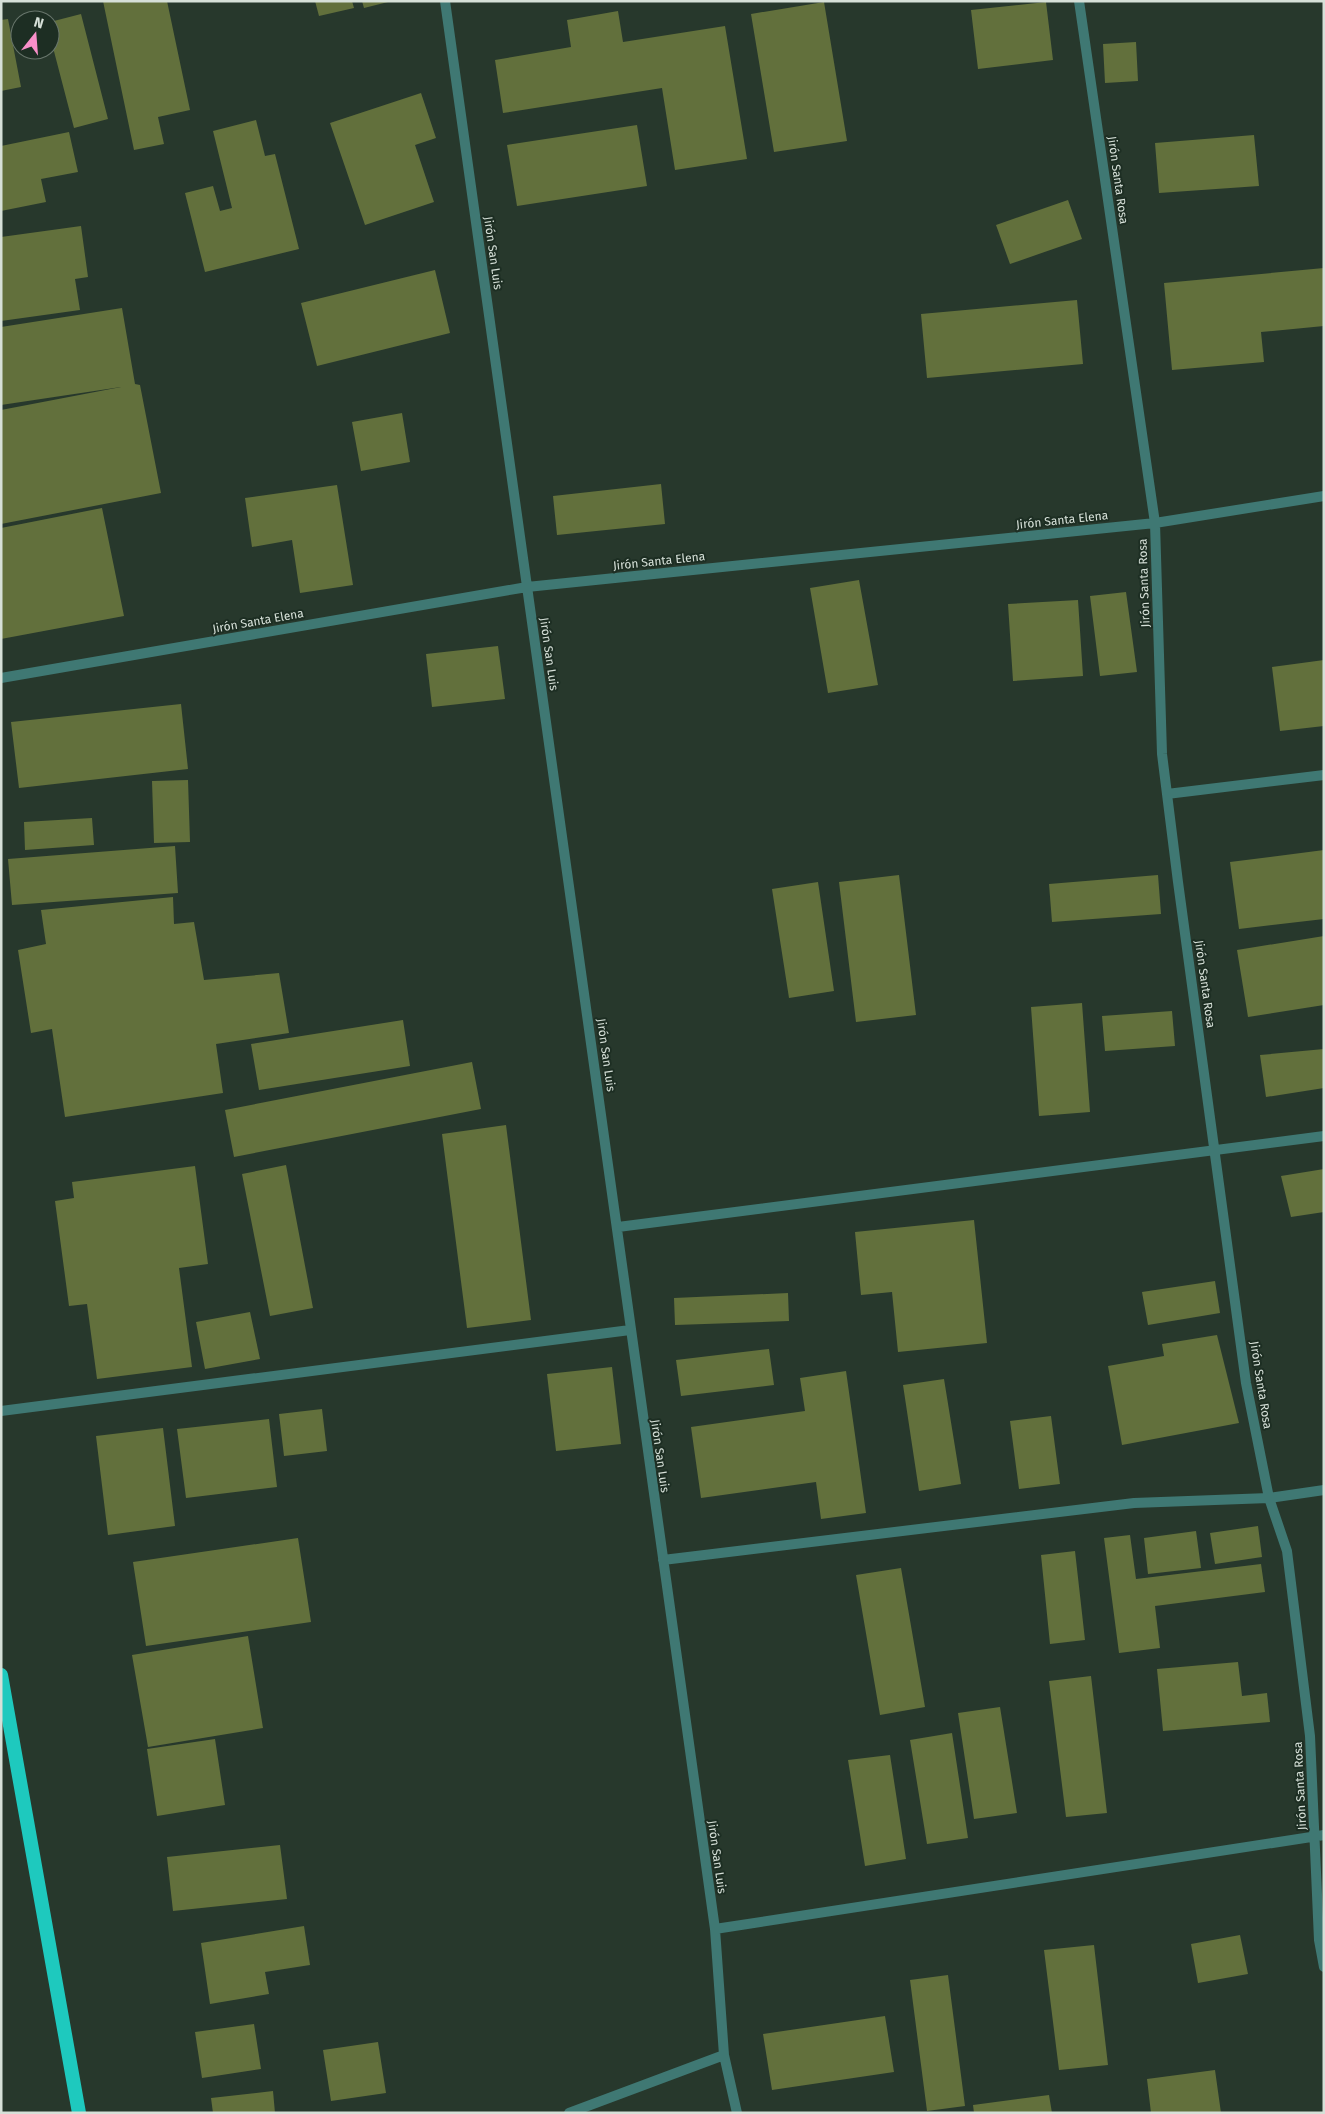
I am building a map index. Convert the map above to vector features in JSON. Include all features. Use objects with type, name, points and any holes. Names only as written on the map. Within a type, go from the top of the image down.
[{"type":"highway","points":[[1,1675],[79,2113]]},
{"type":"street","name":"Jirón San Luis","points":[[445,1],[715,1929],[724,2055],[737,2113]]},
{"type":"street","name":"Jirón Santa Rosa","points":[[1079,1],[1155,523],[1162,754],[1246,1383],[1269,1498],[1287,1551],[1310,1736],[1319,1835],[1319,1940],[1324,1967]]},
{"type":"street","name":"Jirón Santa Elena","points":[[1,678],[527,587],[1155,523],[1324,496]]},
{"type":"street","points":[[1167,794],[1324,775]]},
{"type":"street","points":[[618,1227],[1324,1136]]},
{"type":"street","points":[[1,1410],[630,1330]]},
{"type":"street","points":[[663,1560],[1134,1503],[1269,1498],[1324,1490]]},
{"type":"street","points":[[715,1929],[1319,1835]]},
{"type":"street","points":[[569,2113],[724,2055]]},
{"type":"building","points":[[103,1],[167,1],[190,110],[158,117],[164,144],[134,150]]},
{"type":"building","points":[[315,1],[352,1],[354,8],[319,16]]},
{"type":"building","points":[[362,1],[388,1],[388,2],[364,8]]},
{"type":"building","points":[[824,2],[847,141],[774,152],[751,14]]},
{"type":"building","points":[[1046,2],[1053,60],[978,69],[971,10]]},
{"type":"building","points":[[618,11],[623,42],[725,26],[747,159],[675,170],[662,88],[503,113],[495,60],[571,47],[567,20]]},
{"type":"building","points":[[81,14],[108,119],[74,128],[56,60],[60,60],[60,19]]},
{"type":"building","points":[[8,19],[10,60],[16,60],[21,87],[1,91],[1,20]]},
{"type":"building","points":[[1136,42],[1138,81],[1105,83],[1103,44]]},
{"type":"building","points":[[421,93],[436,138],[415,145],[434,202],[365,225],[330,123]]},
{"type":"building","points":[[256,120],[265,156],[275,154],[299,249],[205,272],[185,193],[213,186],[220,211],[232,208],[213,131]]},
{"type":"building","points":[[637,125],[647,186],[517,206],[507,145]]},
{"type":"building","points":[[69,132],[78,172],[41,179],[46,202],[1,211],[1,146]]},
{"type":"building","points":[[1254,135],[1259,186],[1159,193],[1155,143]]},
{"type":"building","points":[[1068,200],[1082,239],[1010,264],[996,225]]},
{"type":"building","points":[[81,226],[88,277],[75,279],[80,310],[1,321],[1,237]]},
{"type":"building","points":[[1324,268],[1324,326],[1261,332],[1264,362],[1172,370],[1164,283]]},
{"type":"building","points":[[435,270],[450,333],[317,366],[301,303]]},
{"type":"building","points":[[1077,300],[1083,364],[927,378],[921,314]]},
{"type":"building","points":[[122,308],[135,384],[140,385],[161,493],[1,524],[1,410],[121,387],[1,405],[1,327]]},
{"type":"building","points":[[402,413],[410,462],[361,471],[352,422]]},
{"type":"building","points":[[661,484],[665,524],[557,535],[553,496]]},
{"type":"building","points":[[337,485],[353,585],[300,593],[292,540],[252,547],[245,498]]},
{"type":"building","points":[[102,508],[124,616],[1,639],[1,528]]},
{"type":"building","points":[[859,580],[878,685],[828,693],[810,588]]},
{"type":"building","points":[[1126,592],[1137,672],[1100,676],[1090,596]]},
{"type":"building","points":[[1078,600],[1083,676],[1013,681],[1008,604]]},
{"type":"building","points":[[498,646],[505,699],[432,707],[426,654]]},
{"type":"building","points":[[1324,660],[1324,726],[1280,731],[1272,667]]},
{"type":"building","points":[[181,704],[188,769],[19,788],[11,722]]},
{"type":"building","points":[[188,780],[190,842],[154,843],[152,781]]},
{"type":"building","points":[[92,818],[94,845],[25,850],[24,822]]},
{"type":"building","points":[[175,846],[178,893],[12,905],[8,859]]},
{"type":"building","points":[[1324,850],[1324,919],[1239,929],[1230,862]]},
{"type":"building","points":[[899,875],[916,1015],[856,1022],[839,882]]},
{"type":"building","points":[[1158,875],[1161,914],[1052,922],[1049,884]]},
{"type":"building","points":[[818,882],[834,991],[789,998],[772,889]]},
{"type":"building","points":[[173,897],[174,924],[194,922],[204,980],[279,973],[289,1033],[216,1044],[223,1093],[65,1117],[52,1029],[31,1033],[18,950],[46,944],[41,910]]},
{"type":"building","points":[[1324,936],[1324,1005],[1248,1017],[1237,950]]},
{"type":"building","points":[[1082,1003],[1090,1112],[1039,1116],[1031,1007]]},
{"type":"building","points":[[1172,1011],[1175,1046],[1105,1051],[1102,1016]]},
{"type":"building","points":[[403,1020],[410,1066],[259,1090],[251,1044]]},
{"type":"building","points":[[1324,1049],[1324,1088],[1266,1097],[1260,1055]]},
{"type":"building","points":[[472,1062],[481,1109],[234,1157],[225,1110]]},
{"type":"building","points":[[506,1125],[531,1320],[467,1328],[442,1134]]},
{"type":"building","points":[[286,1165],[313,1308],[270,1316],[242,1174]]},
{"type":"building","points":[[195,1166],[208,1264],[179,1268],[192,1367],[97,1379],[87,1304],[69,1306],[55,1201],[74,1198],[72,1182]]},
{"type":"building","points":[[1324,1169],[1324,1212],[1291,1217],[1281,1176]]},
{"type":"building","points":[[974,1220],[987,1343],[898,1352],[892,1292],[861,1295],[855,1232]]},
{"type":"building","points":[[1215,1281],[1220,1313],[1148,1325],[1142,1292]]},
{"type":"building","points":[[788,1293],[789,1321],[675,1325],[674,1298]]},
{"type":"building","points":[[250,1312],[260,1359],[205,1369],[196,1322]]},
{"type":"building","points":[[1217,1335],[1239,1423],[1122,1445],[1108,1366],[1164,1356],[1162,1344]]},
{"type":"building","points":[[769,1349],[774,1385],[681,1396],[676,1360]]},
{"type":"building","points":[[612,1367],[621,1444],[556,1451],[547,1374]]},
{"type":"building","points":[[846,1371],[866,1513],[821,1519],[816,1482],[701,1498],[691,1427],[805,1411],[800,1378]]},
{"type":"building","points":[[944,1379],[961,1484],[919,1491],[903,1385]]},
{"type":"building","points":[[322,1409],[327,1451],[284,1456],[279,1414]]},
{"type":"building","points":[[1051,1416],[1060,1484],[1019,1489],[1010,1421]]},
{"type":"building","points":[[269,1419],[277,1487],[186,1498],[177,1429]]},
{"type":"building","points":[[163,1428],[175,1526],[108,1535],[96,1436]]},
{"type":"building","points":[[1258,1526],[1262,1557],[1215,1564],[1210,1533]]},
{"type":"building","points":[[1196,1531],[1201,1568],[1148,1574],[1144,1538]]},
{"type":"building","points":[[1130,1535],[1136,1579],[1261,1564],[1265,1592],[1155,1606],[1160,1648],[1119,1653],[1104,1538]]},
{"type":"building","points":[[298,1538],[311,1622],[146,1646],[133,1562]]},
{"type":"building","points":[[1075,1551],[1085,1640],[1050,1644],[1041,1555]]},
{"type":"building","points":[[901,1568],[925,1707],[880,1715],[856,1575]]},
{"type":"building","points":[[248,1636],[263,1728],[148,1747],[132,1655]]},
{"type":"building","points":[[1238,1662],[1242,1696],[1267,1693],[1270,1722],[1163,1731],[1157,1669]]},
{"type":"building","points":[[1091,1676],[1107,1813],[1066,1817],[1049,1681]]},
{"type":"building","points":[[1000,1707],[1017,1813],[974,1819],[958,1713]]},
{"type":"building","points":[[952,1733],[968,1838],[927,1844],[910,1740]]},
{"type":"building","points":[[215,1739],[225,1805],[157,1816],[147,1749]]},
{"type":"building","points":[[890,1755],[906,1859],[865,1866],[848,1760]]},
{"type":"building","points":[[280,1845],[287,1899],[173,1911],[167,1857]]},
{"type":"building","points":[[304,1926],[310,1965],[265,1972],[269,1994],[210,2004],[201,1943]]},
{"type":"building","points":[[1240,1935],[1248,1974],[1198,1983],[1191,1944]]},
{"type":"building","points":[[1094,1945],[1108,2065],[1059,2070],[1044,1950]]},
{"type":"building","points":[[948,1975],[965,2106],[927,2111],[910,1980]]},
{"type":"building","points":[[885,2016],[894,2072],[772,2090],[763,2034]]},
{"type":"building","points":[[254,2024],[261,2069],[202,2078],[195,2032]]},
{"type":"building","points":[[378,2042],[386,2093],[331,2101],[323,2050]]},
{"type":"building","points":[[1215,2070],[1221,2113],[1151,2113],[1147,2079]]},
{"type":"building","points":[[273,2091],[275,2113],[213,2113],[211,2098]]},
{"type":"building","points":[[1049,2095],[1052,2113],[974,2113],[973,2105]]}]
